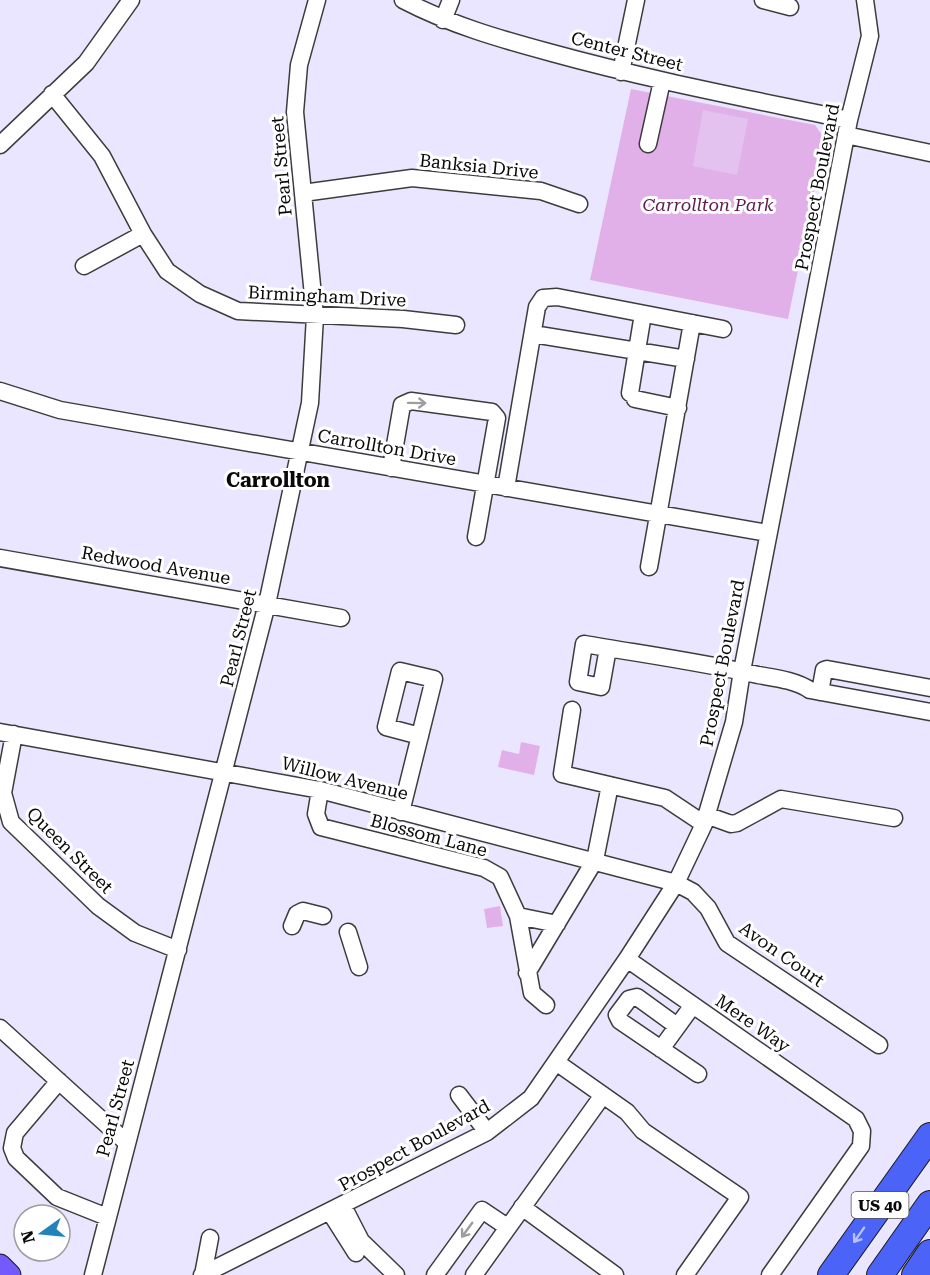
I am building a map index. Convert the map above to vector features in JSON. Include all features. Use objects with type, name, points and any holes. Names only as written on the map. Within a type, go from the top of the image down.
[{"type":"highway","name":"US 40","points":[[831,1275],[930,1136]]},
{"type":"highway","name":"US 40","points":[[879,1275],[930,1204]]},
{"type":"highway","points":[[915,1275],[930,1253]]},
{"type":"main road","points":[[0,1266],[10,1275]]},
{"type":"street","points":[[0,145],[86,63],[131,0]]},
{"type":"street","name":"Pearl Street","points":[[93,1275],[267,604],[310,403],[315,316],[297,149],[296,89],[305,37],[317,0]]},
{"type":"street","name":"Center Street","points":[[403,0],[443,20],[621,72],[848,128],[930,153]]},
{"type":"street","points":[[443,20],[451,0]]},
{"type":"street","points":[[621,72],[636,0]]},
{"type":"street","points":[[763,0],[790,7]]},
{"type":"street","name":"Prospect Boulevard","points":[[203,1275],[487,1132],[531,1098],[627,959],[676,883],[705,819],[734,722],[768,533],[848,128],[870,36],[865,0]]},
{"type":"street","points":[[648,144],[662,81]]},
{"type":"street","name":"Birmingham Drive","points":[[52,94],[102,156],[143,234],[167,271],[200,294],[238,311],[403,319],[456,325]]},
{"type":"street","name":"Banksia Drive","points":[[303,193],[412,178],[541,191],[579,204]]},
{"type":"street","points":[[84,266],[143,234]]},
{"type":"street","points":[[506,488],[537,307],[543,298],[557,297],[723,329]]},
{"type":"street","points":[[642,314],[636,351],[633,396],[678,408]]},
{"type":"street","points":[[649,567],[692,323]]},
{"type":"street","points":[[532,334],[686,359]]},
{"type":"street","name":"Carrollton Drive","points":[[0,392],[60,410],[768,533]]},
{"type":"street","points":[[391,468],[402,405],[411,401],[492,412],[497,418],[476,537]]},
{"type":"street","name":"Redwood Avenue","points":[[0,558],[341,618]]},
{"type":"street","points":[[608,648],[742,671],[802,684],[810,690],[930,712]]},
{"type":"street","points":[[820,692],[824,670],[827,669],[930,688]]},
{"type":"street","points":[[573,710],[562,774],[665,798],[705,819],[731,824],[782,799],[894,818]]},
{"type":"street","name":"Willow Avenue","points":[[7,733],[320,790],[676,883]]},
{"type":"street","name":"Queen Street","points":[[7,733],[3,793],[11,822],[98,906],[135,933],[178,950]]},
{"type":"street","points":[[401,812],[420,736]]},
{"type":"street","points":[[527,973],[595,860],[610,785]]},
{"type":"street","name":"Blossom Lane","points":[[320,790],[316,814],[321,827],[484,868],[500,877],[518,916],[532,993],[546,1005]]},
{"type":"street","name":"Avon Court","points":[[676,883],[693,892],[708,908],[727,943],[879,1045]]},
{"type":"street","points":[[292,926],[297,914],[303,911],[323,916]]},
{"type":"street","points":[[518,916],[557,924]]},
{"type":"street","points":[[348,932],[359,967]]},
{"type":"street","name":"Mere Way","points":[[627,959],[856,1119],[861,1131],[861,1146],[770,1275]]},
{"type":"street","points":[[677,1026],[637,998],[629,999],[617,1014],[620,1021],[698,1074]]},
{"type":"street","points":[[661,1048],[693,1005]]},
{"type":"street","points":[[0,1028],[126,1142]]},
{"type":"street","points":[[556,1062],[627,1112],[643,1131],[740,1197],[685,1275]]},
{"type":"street","points":[[59,1081],[15,1133],[12,1148],[15,1158],[57,1197],[107,1217]]},
{"type":"street","points":[[459,1095],[487,1132]]},
{"type":"street","points":[[474,1275],[603,1095]]},
{"type":"street","points":[[522,1207],[615,1275]]},
{"type":"street","points":[[337,1209],[361,1241],[391,1271]]},
{"type":"street","points":[[435,1275],[482,1210],[507,1227]]},
{"type":"street","points":[[203,1275],[210,1238]]},
{"type":"green space","name":"Carrollton Park","points":[[631,89],[815,125],[825,139],[788,319],[590,280]]},
{"type":"green space","points":[[521,742],[540,746],[534,775],[498,767],[502,750],[519,754]]},
{"type":"green space","points":[[500,906],[503,926],[487,928],[484,909]]},
{"type":"shaded area","points":[[703,110],[748,119],[737,175],[693,166]]},
{"type":"district","name":"Carrollton","points":[[278,480]]}]
